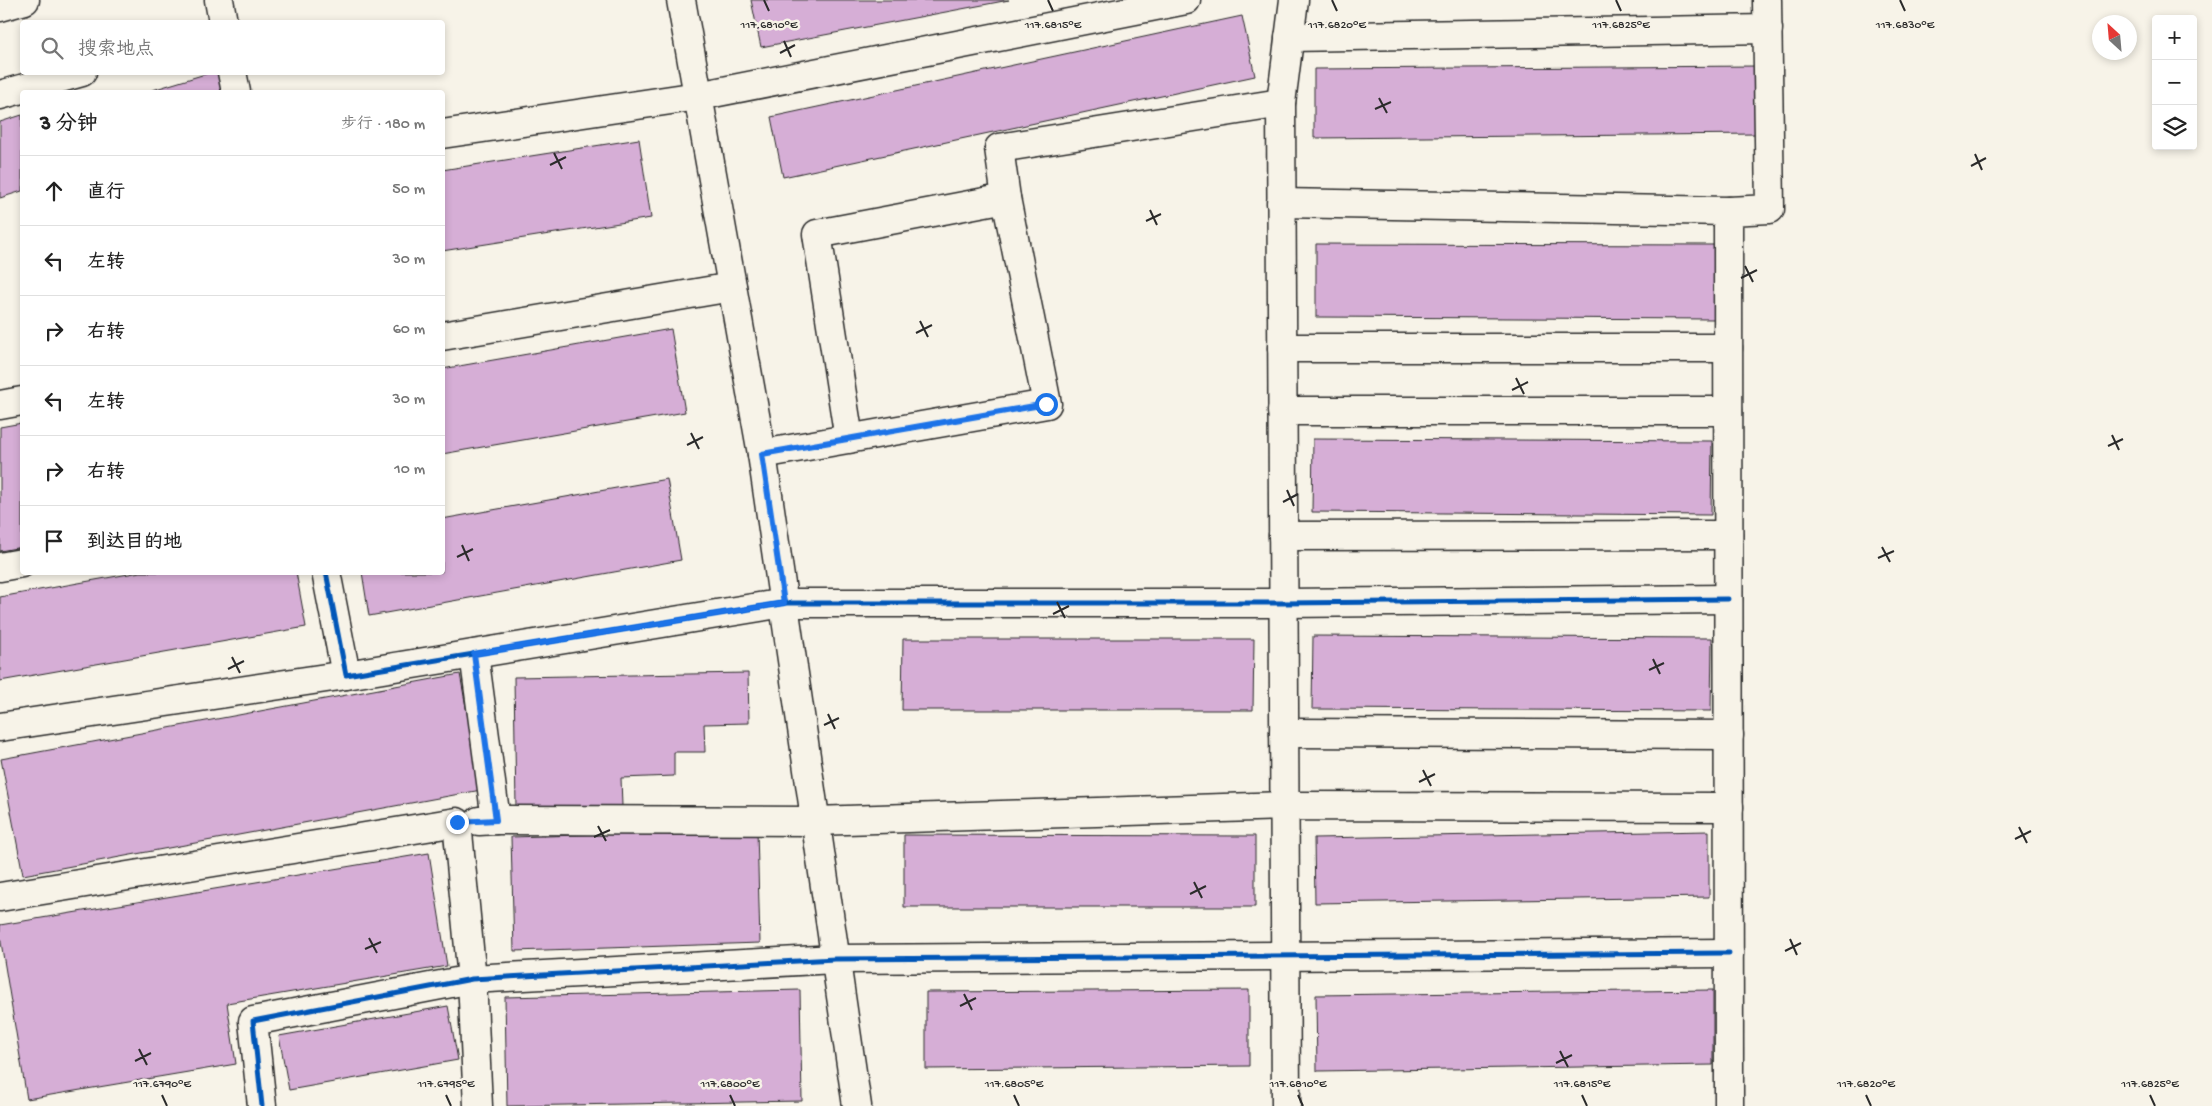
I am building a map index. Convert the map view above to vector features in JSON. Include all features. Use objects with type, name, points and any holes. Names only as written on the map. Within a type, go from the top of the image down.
[{"type":"street","points":[[0,7],[25,0]]},
{"type":"street","points":[[219,0],[222,20]]},
{"type":"street","points":[[681,0],[762,454],[857,1106]]},
{"type":"street","points":[[445,134],[698,96],[1186,0]]},
{"type":"street","points":[[1286,1106],[1281,103],[1294,0]]},
{"type":"street","points":[[1281,203],[1728,211],[1770,209],[1767,0]]},
{"type":"street","points":[[1289,37],[1768,29]]},
{"type":"street","points":[[0,95],[71,75]]},
{"type":"street","points":[[233,75],[236,90]]},
{"type":"street","points":[[762,454],[1046,404],[1006,198],[999,148],[1281,103]]},
{"type":"street","points":[[849,439],[817,234],[1006,198]]},
{"type":"street","points":[[1728,211],[1729,1106]]},
{"type":"street","points":[[445,335],[732,287]]},
{"type":"street","points":[[1282,348],[1728,348]]},
{"type":"street","points":[[0,405],[20,401]]},
{"type":"street","points":[[1282,412],[1728,411]]},
{"type":"street","points":[[1283,536],[1728,536]]},
{"type":"street","points":[[0,567],[20,563]]},
{"type":"street","points":[[327,575],[346,675]]},
{"type":"street","points":[[0,727],[346,675],[784,603],[1283,603],[1728,599]]},
{"type":"street","points":[[474,654],[496,820]]},
{"type":"street","points":[[1284,733],[1728,735]]},
{"type":"street","points":[[0,897],[457,822],[496,820],[815,821],[1284,806],[1728,807]]},
{"type":"street","points":[[457,822],[472,979],[478,1106]]},
{"type":"street","points":[[262,1106],[253,1021],[472,979],[835,959],[1729,953]]},
{"type":"building","points":[[751,0],[1009,0],[761,47]]},
{"type":"building","points":[[1242,16],[1255,76],[783,177],[771,117]]},
{"type":"building","points":[[1758,66],[1758,134],[1314,138],[1314,69]]},
{"type":"building","points":[[202,75],[221,75],[225,90],[153,90]]},
{"type":"building","points":[[20,116],[20,192],[0,198],[0,122]]},
{"type":"building","points":[[639,139],[651,218],[445,251],[445,170]]},
{"type":"building","points":[[1316,244],[1716,245],[1715,319],[1316,317]]},
{"type":"building","points":[[671,329],[685,412],[445,453],[445,368]]},
{"type":"building","points":[[20,423],[20,547],[0,551],[0,427]]},
{"type":"building","points":[[1313,439],[1712,441],[1711,515],[1312,512]]},
{"type":"building","points":[[667,479],[681,560],[369,616],[362,575],[445,575],[445,518]]},
{"type":"building","points":[[123,575],[297,575],[306,627],[0,681],[0,597]]},
{"type":"building","points":[[1313,636],[1712,638],[1711,711],[1312,709]]},
{"type":"building","points":[[903,639],[1254,639],[1253,710],[902,710]]},
{"type":"building","points":[[748,673],[749,723],[704,724],[705,752],[674,752],[674,776],[621,778],[622,806],[516,808],[514,677]]},
{"type":"building","points":[[460,674],[481,790],[23,875],[1,759]]},
{"type":"building","points":[[757,830],[760,943],[514,951],[511,837]]},
{"type":"building","points":[[1709,831],[1709,897],[1315,903],[1314,838]]},
{"type":"building","points":[[904,835],[1255,836],[1255,907],[904,907]]},
{"type":"building","points":[[429,853],[447,966],[227,1003],[236,1064],[27,1099],[0,936],[0,925]]},
{"type":"building","points":[[800,990],[802,1101],[507,1106],[505,997]]},
{"type":"building","points":[[1249,990],[1249,1066],[926,1069],[926,992]]},
{"type":"building","points":[[1713,990],[1713,1065],[1317,1071],[1316,995]]},
{"type":"building","points":[[448,1006],[458,1060],[289,1090],[279,1036]]},
{"type":"cycle path","points":[[327,575],[346,675],[784,603],[1283,603],[1728,599]]},
{"type":"cycle path","points":[[262,1106],[253,1021],[472,979],[835,959],[1729,953]]},
{"type":"route","points":[[457,822],[496,820],[474,654],[784,603],[762,454],[1046,404]]}]
